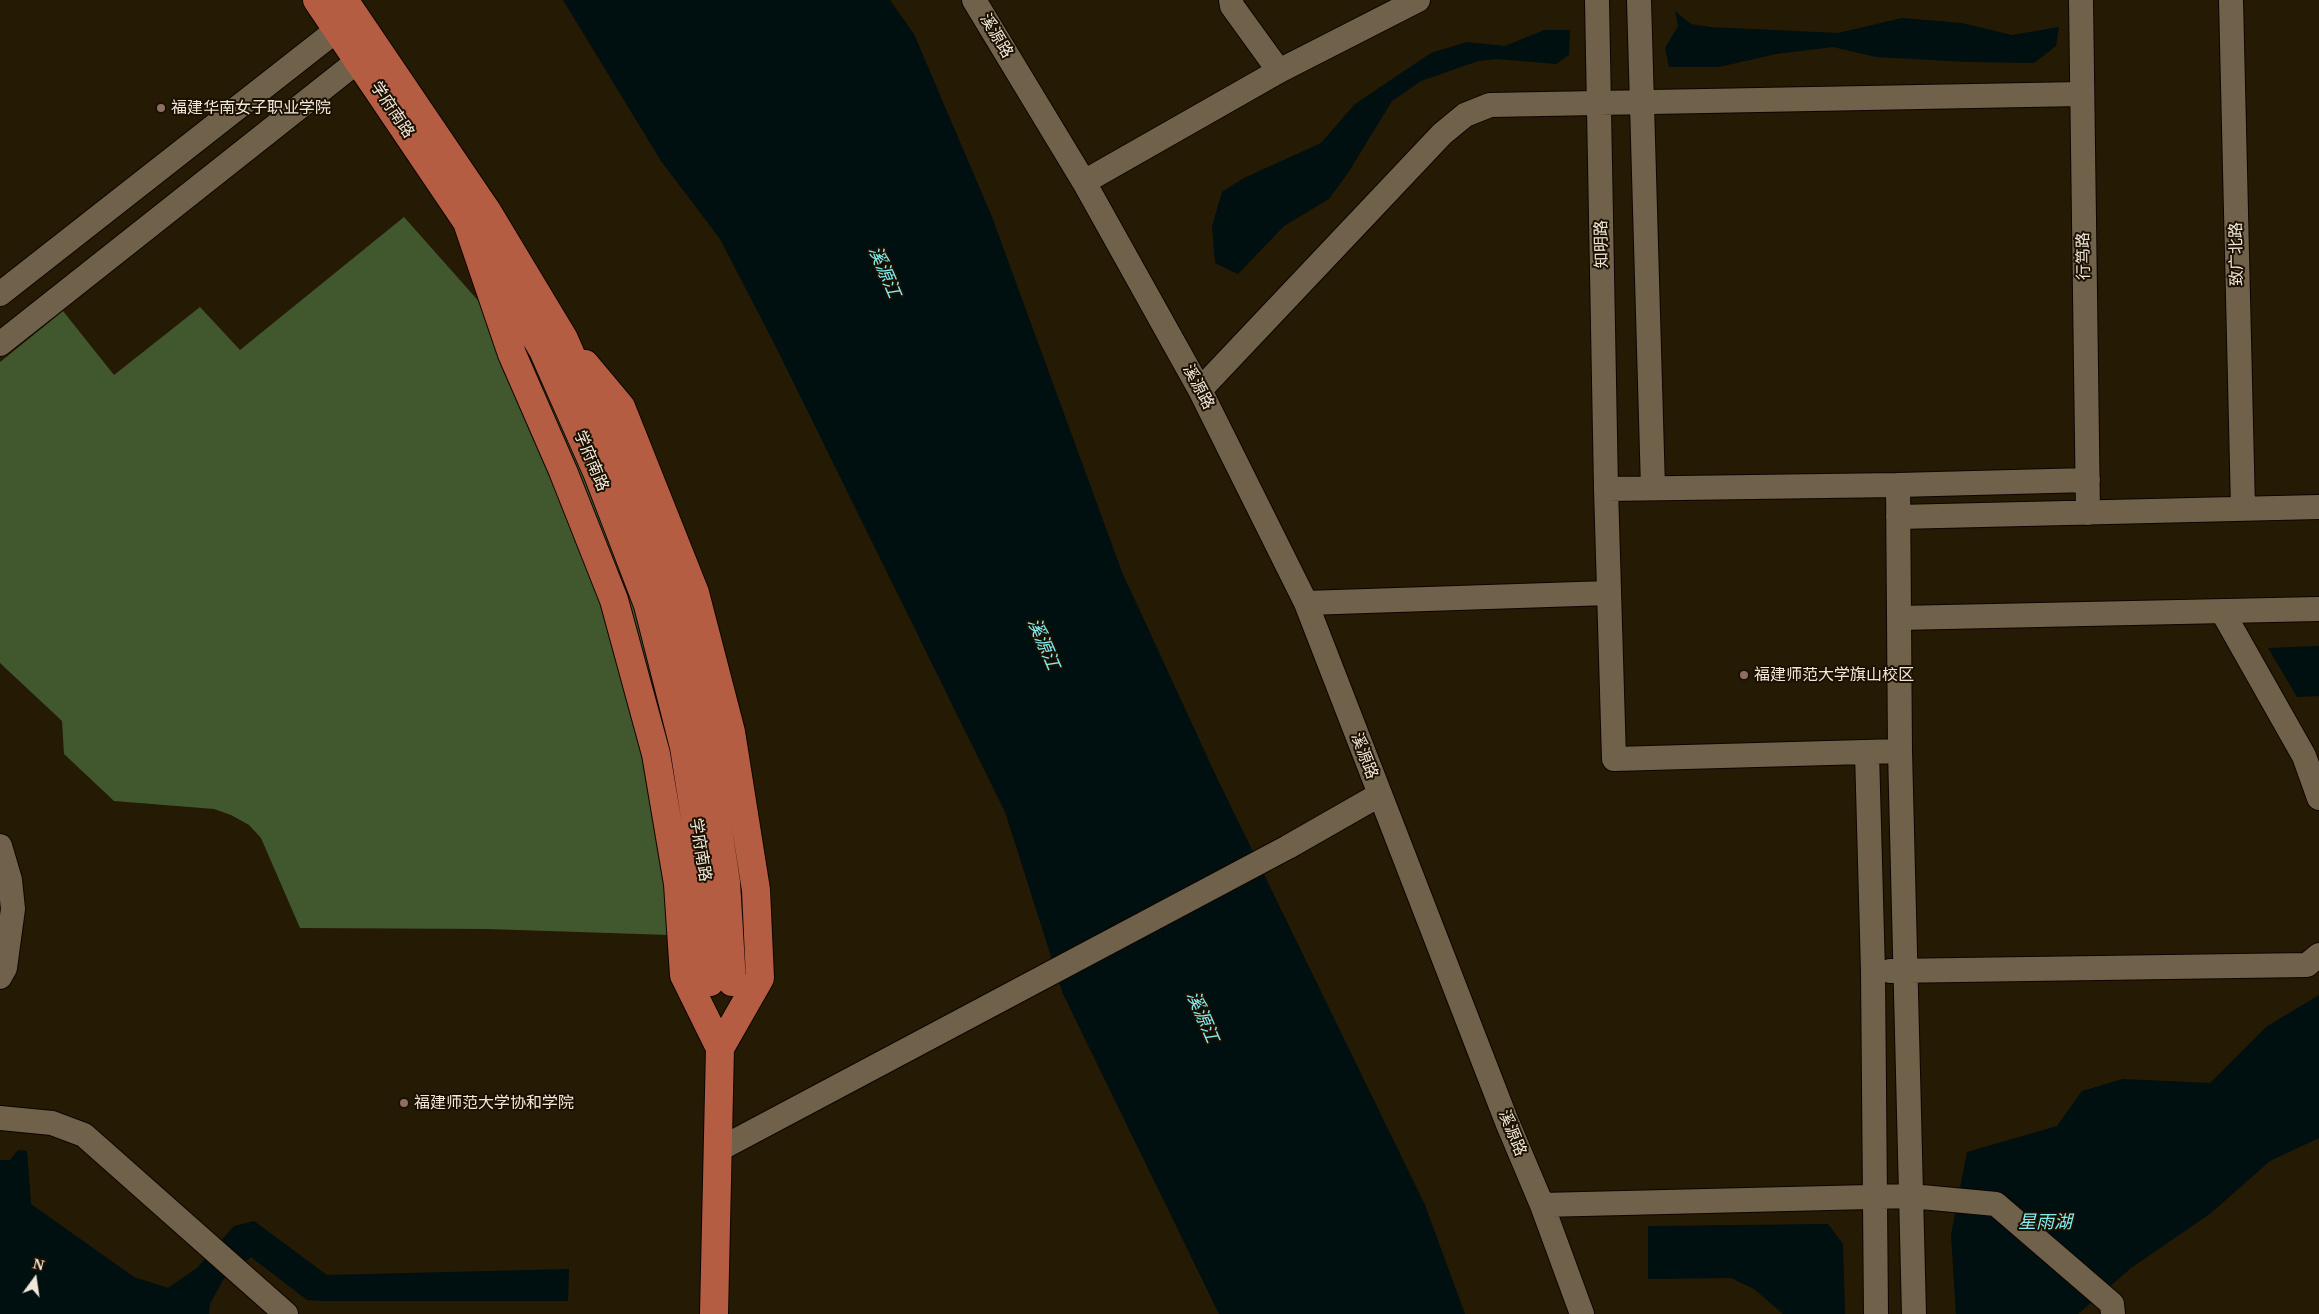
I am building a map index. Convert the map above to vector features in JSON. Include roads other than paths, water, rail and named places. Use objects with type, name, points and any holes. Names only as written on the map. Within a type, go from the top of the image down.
[{"type":"main road","name":"学府南路","points":[[317,0],[467,222],[543,350],[597,472],[648,605],[684,748],[721,982],[726,882],[704,743],[669,601],[619,466],[564,339],[488,211],[344,0]]},
{"type":"main road","points":[[467,222],[512,354],[563,471],[614,600],[656,754],[678,884],[684,975],[720,1048],[714,1314]]},
{"type":"main road","points":[[564,339],[621,407],[695,593],[731,732],[756,890],[760,978],[720,1048]]},
{"type":"street","name":"溪源路","points":[[974,0],[1084,182],[1200,390],[1306,603],[1507,1122],[1542,1205],[1582,1314]]},
{"type":"street","points":[[1231,0],[1232,6],[1279,71]]},
{"type":"street","points":[[1084,182],[1279,71],[1418,0]]},
{"type":"street","name":"知明路","points":[[1597,0],[1606,489],[1614,759],[1867,752]]},
{"type":"street","points":[[1639,0],[1653,488]]},
{"type":"street","name":"行笃路","points":[[2081,0],[2088,513]]},
{"type":"street","name":"致广北路","points":[[2231,0],[2243,508]]},
{"type":"street","points":[[0,294],[338,30]]},
{"type":"street","points":[[0,344],[358,60]]},
{"type":"street","points":[[1200,390],[1442,134],[1465,115],[1490,104],[2081,94]]},
{"type":"street","points":[[1606,489],[2088,480]]},
{"type":"street","points":[[1898,485],[1900,750],[1914,1314]]},
{"type":"street","points":[[1898,517],[2319,506]]},
{"type":"street","points":[[1306,603],[1609,593]]},
{"type":"street","points":[[1899,618],[2319,609]]},
{"type":"street","points":[[2222,611],[2304,756],[2319,798]]},
{"type":"street","points":[[1876,1314],[1873,972],[1867,752],[1900,750]]},
{"type":"street","points":[[718,1150],[1288,847],[1379,795]]},
{"type":"street","points":[[0,846],[10,880],[13,909],[5,968],[0,977]]},
{"type":"street","points":[[1873,972],[2307,965],[2319,955]]},
{"type":"street","points":[[0,1118],[52,1123],[84,1135],[286,1314]]},
{"type":"street","points":[[1542,1205],[1874,1196],[1911,1196],[1996,1204],[2112,1304],[2113,1314]]},
{"type":"water","name":"溪源江","points":[[563,0],[890,0],[914,34],[992,217],[1122,572],[1217,778],[1425,1205],[1465,1314],[1219,1314],[1063,994],[1005,812],[776,347],[720,239],[661,161]]},
{"type":"water","points":[[1675,11],[1691,24],[1710,27],[1838,33],[1902,18],[1962,23],[2012,35],[2059,27],[2056,46],[2034,63],[1876,57],[1833,47],[1776,54],[1719,67],[1669,67],[1665,48],[1678,26]]},
{"type":"water","points":[[1544,30],[1570,30],[1569,55],[1556,64],[1497,59],[1478,61],[1421,81],[1392,101],[1348,173],[1329,199],[1284,226],[1238,274],[1215,263],[1212,226],[1222,192],[1244,178],[1321,143],[1355,104],[1431,53],[1467,42],[1505,46]]},
{"type":"water","points":[[2319,646],[2319,696],[2297,697],[2268,648]]},
{"type":"water","name":"星雨湖","points":[[2319,995],[2319,1138],[2270,1161],[2211,1213],[2131,1268],[2078,1314],[1956,1314],[1951,1235],[1967,1152],[2057,1126],[2082,1091],[2123,1079],[2210,1083],[2266,1027]]},
{"type":"water","points":[[18,1150],[27,1151],[31,1204],[134,1277],[168,1288],[197,1268],[234,1226],[254,1221],[327,1275],[569,1269],[568,1301],[307,1300],[251,1257],[223,1280],[210,1304],[209,1314],[0,1314],[0,1160],[10,1160]]},
{"type":"water","points":[[1828,1224],[1843,1244],[1845,1314],[1783,1314],[1754,1289],[1731,1278],[1648,1279],[1648,1226]]},
{"type":"place","name":"福建华南女子职业学院","points":[[161,108]]},
{"type":"place","name":"福建师范大学旗山校区","points":[[1744,675]]},
{"type":"place","name":"福建师范大学协和学院","points":[[404,1103]]}]
